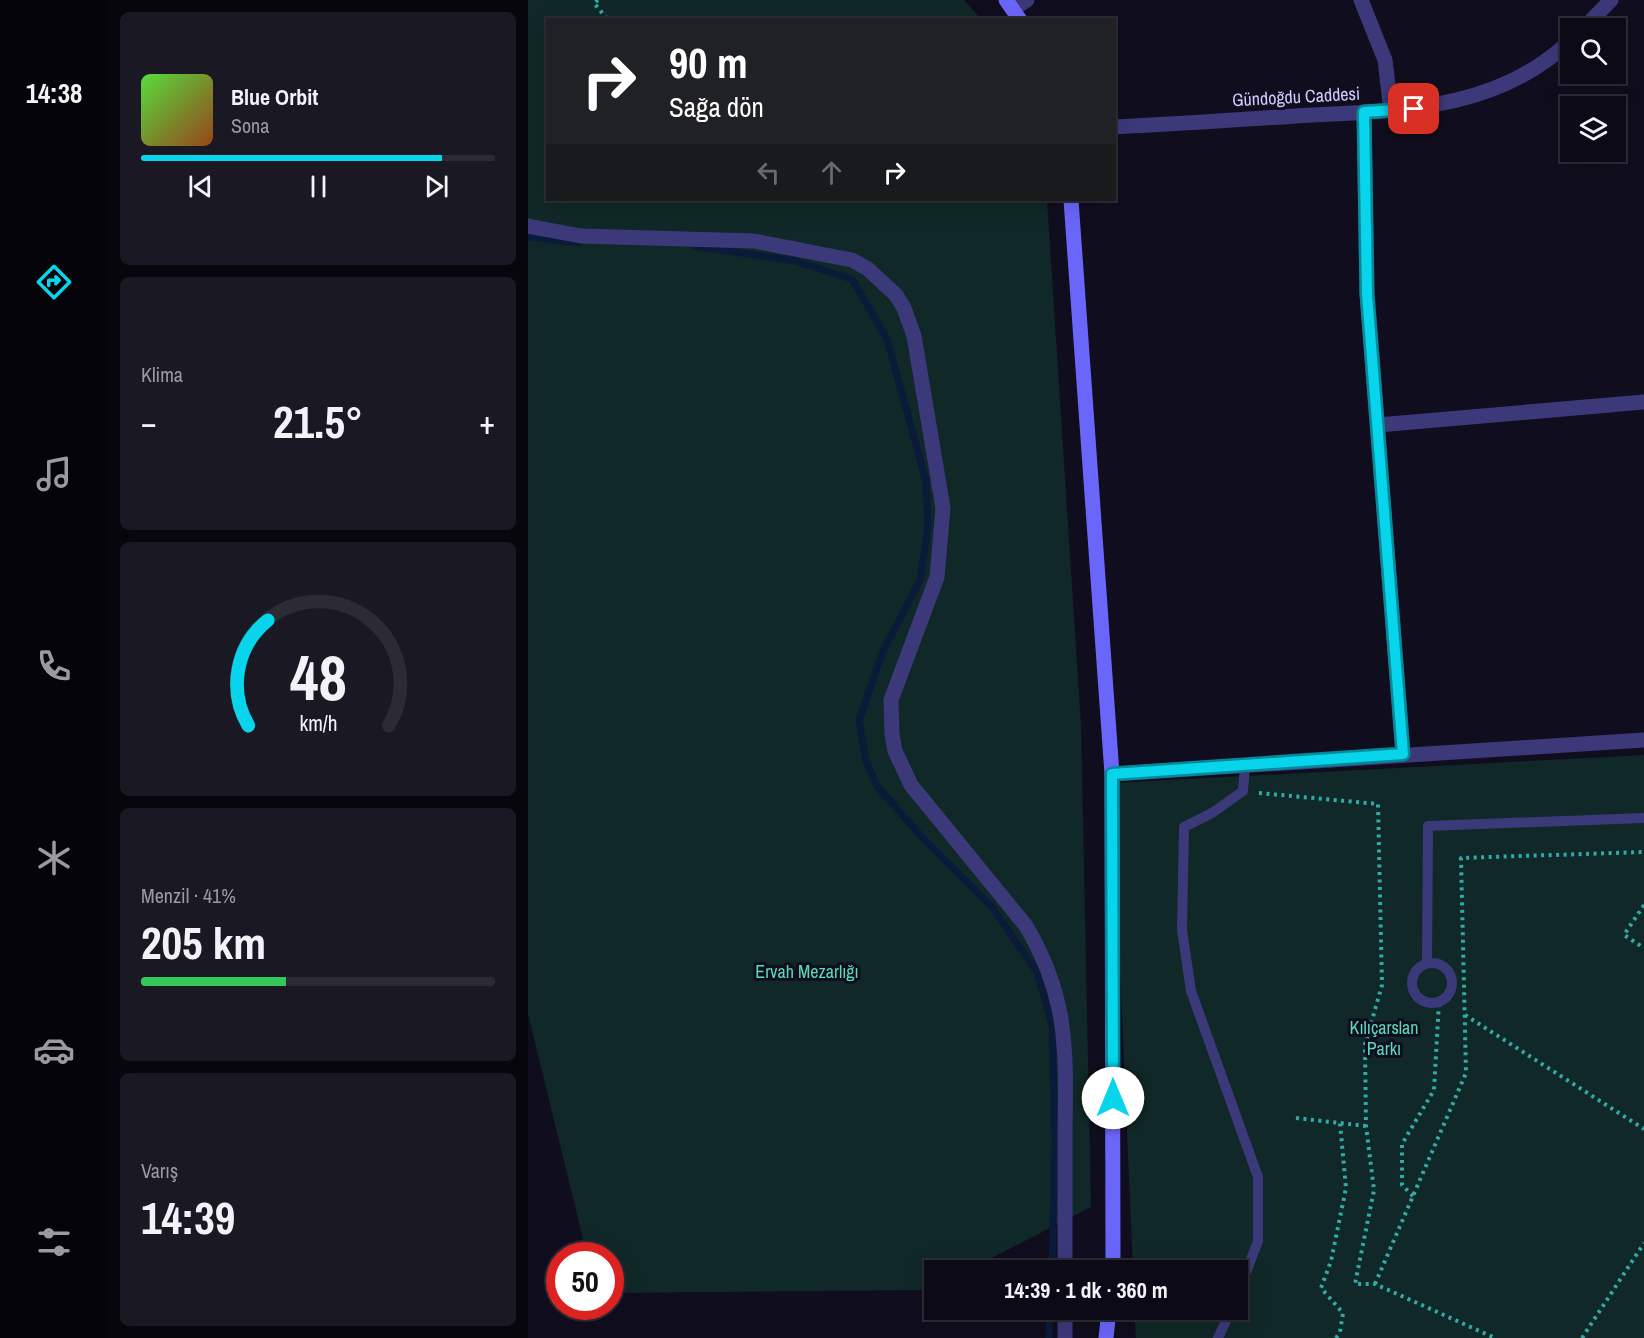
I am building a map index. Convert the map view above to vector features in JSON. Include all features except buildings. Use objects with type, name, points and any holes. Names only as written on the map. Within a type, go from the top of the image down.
[{"type":"main road","points":[[1071,201],[1112,774],[1113,1260]]},
{"type":"main road","points":[[1106,1338],[1108,1320]]},
{"type":"street","points":[[1013,9],[1027,0]]},
{"type":"street","points":[[1361,0],[1385,60],[1391,111]]},
{"type":"street","points":[[1594,18],[1611,0]]},
{"type":"street","name":"Gündoğdu Caddesi","points":[[1116,127],[1414,109],[1464,100],[1515,81],[1560,48]]},
{"type":"street","points":[[1364,112],[1367,294],[1403,754]]},
{"type":"street","points":[[528,226],[581,236],[754,241],[852,260],[883,281],[904,308],[914,336],[943,508],[937,577],[891,700],[892,734],[902,768],[911,785],[1026,926],[1038,947],[1057,993],[1066,1047],[1065,1260]]},
{"type":"street","points":[[1378,425],[1644,402]]},
{"type":"street","points":[[1112,774],[1644,740]]},
{"type":"street","points":[[1065,1320],[1065,1338]]},
{"type":"lane","points":[[1245,765],[1243,792],[1212,813],[1184,827],[1182,930],[1191,991],[1258,1177],[1258,1241],[1248,1267]]},
{"type":"lane","points":[[1427,963],[1428,826],[1644,818]]},
{"type":"lane","points":[[1427,963],[1441,964],[1450,974],[1452,987],[1445,999],[1439,1002],[1426,1003],[1420,1000],[1412,989],[1413,976],[1421,966],[1427,963]]},
{"type":"lane","points":[[1218,1338],[1226,1320]]},
{"type":"path","points":[[598,0],[594,3],[606,18]]},
{"type":"path","points":[[1243,792],[1378,804],[1382,985],[1365,1045],[1366,1126],[1374,1190],[1355,1284],[1375,1284],[1495,1338]]},
{"type":"path","points":[[1375,1284],[1466,1073],[1461,858],[1644,852]]},
{"type":"path","points":[[1644,905],[1624,935],[1644,948]]},
{"type":"path","points":[[1413,1196],[1402,1185],[1402,1144],[1434,1090],[1439,1002]]},
{"type":"path","points":[[1465,1015],[1644,1129]]},
{"type":"path","points":[[1296,1118],[1366,1126]]},
{"type":"path","points":[[1335,1338],[1340,1332],[1342,1313],[1321,1288],[1331,1261],[1346,1188],[1340,1123]]},
{"type":"path","points":[[1582,1338],[1644,1243]]},
{"type":"green space","name":"Ervah Mezarlığı","points":[[528,0],[964,0],[980,18],[546,18],[546,201],[1047,201],[1081,725],[1091,1207],[988,1260],[924,1260],[924,1290],[624,1293],[624,1242],[584,1242],[528,1014]]},
{"type":"green space","name":"Kılıçarslan Parkı","points":[[1644,755],[1644,1338],[1136,1338],[1135,1320],[1248,1320],[1248,1260],[1133,1260],[1112,783]]},
{"type":"waterway","points":[[528,237],[579,243]]},
{"type":"waterway","points":[[695,246],[795,261],[852,279],[887,339],[926,481],[928,527],[920,580],[883,651],[859,721],[866,761],[877,786],[921,836],[992,907],[1037,972],[1052,1025],[1055,1142],[1052,1260]]},
{"type":"waterway","points":[[1049,1338],[1050,1320]]},
{"type":"route","points":[[1113,1098],[1112,774],[1403,754],[1367,294],[1364,112],[1414,109]]}]
